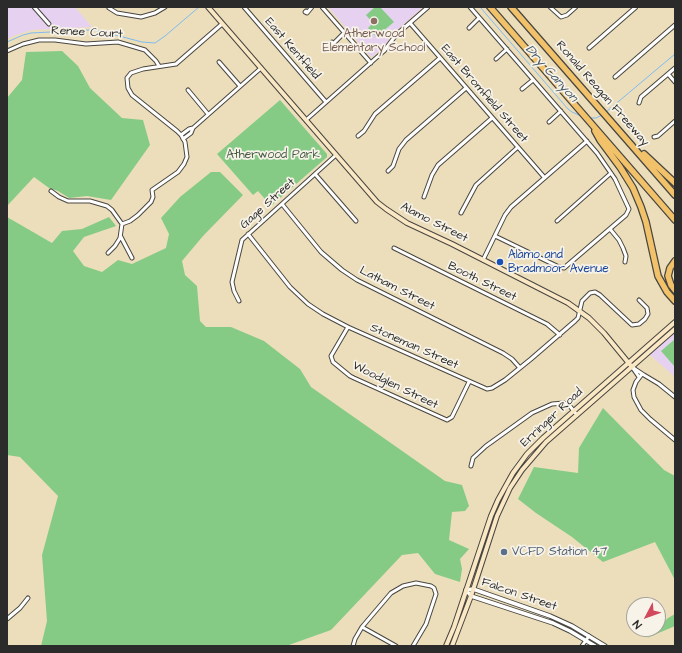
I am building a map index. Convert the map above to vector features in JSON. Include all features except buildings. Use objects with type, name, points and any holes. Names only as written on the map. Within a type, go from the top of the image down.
[{"type":"highway","points":[[490,7],[675,220]]},
{"type":"highway","name":"Ronald Reagan Freeway","points":[[512,7],[675,195]]},
{"type":"highway","points":[[590,122],[600,140],[633,188],[646,222],[658,276],[667,292],[675,301]]},
{"type":"highway","points":[[622,133],[675,183]]},
{"type":"highway","points":[[675,261],[670,268],[668,276],[671,285],[675,290]]},
{"type":"main road","name":"Alamo Street","points":[[208,7],[377,202],[407,223],[568,303],[589,318],[604,333],[632,367]]},
{"type":"main road","name":"Erringer Road","points":[[446,646],[491,516],[506,484],[520,463],[531,450],[574,410],[675,322]]},
{"type":"main road","name":"Erringer Road","points":[[452,646],[471,596],[497,516],[510,488],[522,470],[539,449],[675,329]]},
{"type":"street","points":[[34,7],[49,24]]},
{"type":"street","points":[[109,8],[117,13],[141,16],[155,13],[165,7]]},
{"type":"street","name":"East Kentfield","points":[[244,7],[326,102]]},
{"type":"street","points":[[306,11],[305,12],[307,13],[312,7]]},
{"type":"street","points":[[322,7],[371,63]]},
{"type":"street","points":[[306,120],[384,51],[396,35],[428,7]]},
{"type":"street","points":[[470,7],[598,153],[619,185],[629,209],[626,215],[567,266],[562,268],[495,236]]},
{"type":"street","points":[[550,7],[557,15],[561,17],[576,7]]},
{"type":"street","points":[[589,48],[636,7]]},
{"type":"street","points":[[468,28],[479,18]]},
{"type":"street","name":"East Bromfield Street","points":[[410,23],[544,177]]},
{"type":"street","points":[[122,224],[130,222],[151,202],[153,197],[152,190],[178,172],[187,157],[181,135],[177,130],[132,95],[128,88],[127,78],[131,73],[143,69],[176,64],[222,24]]},
{"type":"street","points":[[615,77],[675,25]]},
{"type":"street","points":[[332,42],[333,44],[334,41],[344,33]]},
{"type":"street","name":"Renee Court","points":[[7,51],[39,40],[55,40],[86,44],[118,42],[146,50],[159,66]]},
{"type":"street","points":[[496,58],[507,49]]},
{"type":"street","points":[[358,136],[364,131],[375,114],[440,58]]},
{"type":"street","points":[[219,62],[240,86]]},
{"type":"street","points":[[183,139],[190,134],[193,128],[208,114],[261,68]]},
{"type":"street","points":[[639,103],[641,97],[675,68]]},
{"type":"street","points":[[671,71],[675,75]]},
{"type":"street","points":[[668,74],[675,82]]},
{"type":"street","points":[[522,89],[533,80]]},
{"type":"street","points":[[388,172],[393,166],[400,149],[406,140],[466,88]]},
{"type":"street","points":[[188,90],[208,114]]},
{"type":"street","points":[[549,122],[561,112]]},
{"type":"street","points":[[424,197],[432,175],[438,165],[492,118]]},
{"type":"street","points":[[654,137],[658,136],[675,121]]},
{"type":"street","points":[[181,135],[193,128]]},
{"type":"street","points":[[483,260],[510,207],[587,141]]},
{"type":"street","points":[[461,213],[476,184],[518,147]]},
{"type":"street","name":"Gage Street","points":[[239,301],[232,286],[232,277],[241,243],[248,234],[336,155]]},
{"type":"street","points":[[557,220],[611,173]]},
{"type":"street","points":[[315,174],[356,221]]},
{"type":"street","points":[[51,191],[68,201],[90,201],[108,206],[112,210],[122,224],[121,236],[116,246],[108,253]]},
{"type":"street","name":"Latham Street","points":[[282,204],[322,252],[342,270],[358,280],[503,353],[512,359],[520,368]]},
{"type":"street","points":[[610,229],[619,240],[623,248],[626,256],[625,262]]},
{"type":"street","name":"Stoneman Street","points":[[248,234],[301,299],[323,314],[348,327],[485,389],[489,389],[505,380],[560,335],[578,318],[582,301],[590,293],[595,292],[600,295],[629,324],[635,326],[645,319],[648,314],[647,308],[639,300]]},
{"type":"street","points":[[121,236],[132,258]]},
{"type":"street","name":"Booth Street","points":[[394,248],[547,324],[560,335]]},
{"type":"street","name":"Woodglen Street","points":[[348,327],[331,356],[333,362],[354,378],[447,420],[452,417],[469,382]]},
{"type":"street","name":"Alamo Street","points":[[632,367],[636,369],[640,375],[659,384],[675,397]]},
{"type":"street","points":[[640,375],[633,390],[634,397],[641,410],[675,440]]},
{"type":"street","points":[[471,466],[474,458],[486,446],[532,413],[552,404],[566,403],[577,415]]},
{"type":"street","points":[[353,646],[358,632],[387,598],[397,589],[416,583],[431,586],[436,591],[426,624],[413,646]]},
{"type":"street","name":"Falcon Street","points":[[466,590],[473,590],[550,616],[590,636],[605,646]]},
{"type":"street","name":"Falcon Street","points":[[466,590],[471,596],[553,623],[595,646]]},
{"type":"street","points":[[7,619],[20,608],[28,598]]},
{"type":"street","points":[[362,627],[396,646]]},
{"type":"street","points":[[582,646],[590,636]]},
{"type":"shaded area","points":[[7,7],[75,7],[92,27],[32,30],[7,39]]},
{"type":"shaded area","name":"Atherwood Elementary School","points":[[328,7],[423,7],[391,36],[383,48],[371,57]]},
{"type":"shaded area","points":[[675,331],[675,377],[649,354]]},
{"type":"green space","points":[[375,7],[380,7],[394,22],[376,37],[368,28],[373,23],[366,15]]},
{"type":"green space","points":[[62,51],[78,66],[90,88],[122,118],[143,120],[150,145],[111,200],[87,196],[69,198],[58,191],[49,188],[34,177],[7,206],[7,98],[22,80],[26,52]]},
{"type":"green space","name":"Atherwood Park","points":[[280,100],[327,154],[327,157],[271,206],[258,191],[253,195],[217,154]]},
{"type":"green space","points":[[211,172],[220,172],[243,195],[203,236],[182,261],[185,275],[197,286],[200,321],[206,327],[231,327],[264,341],[300,369],[311,387],[445,481],[462,485],[469,506],[465,511],[452,512],[449,540],[469,549],[460,559],[462,569],[460,582],[435,574],[418,553],[402,555],[331,630],[286,646],[41,646],[47,621],[42,555],[58,496],[20,457],[7,455],[7,217],[52,243],[62,231],[82,229],[109,217],[116,226],[84,237],[73,251],[84,266],[102,272],[118,260],[132,264],[166,248],[169,234],[161,218],[180,197]]},
{"type":"green space","points":[[675,339],[675,367],[661,351]]},
{"type":"green space","points":[[603,408],[664,470],[675,476],[675,580],[655,542],[603,562],[572,537],[518,499],[534,467],[578,473],[579,448]]},
{"type":"green space","points":[[675,614],[675,626],[666,630],[666,620]]},
{"type":"waterway","name":"Dry Canyon","points":[[7,42],[31,33],[89,30],[100,31],[142,42],[155,43],[199,7]]},
{"type":"waterway","name":"Dry Canyon","points":[[480,7],[568,109],[581,116]]},
{"type":"waterway","name":"Dry Canyon","points":[[606,112],[675,54]]},
{"type":"waterway","name":"Dry Canyon","points":[[589,118],[596,118],[602,115]]},
{"type":"place","name":"Atherwood Elementary School","points":[[374,21]]},
{"type":"place","name":"Alamo and Bradmoor Avenue","points":[[500,262]]},
{"type":"place","name":"VCFD Station 47","points":[[504,552]]}]
